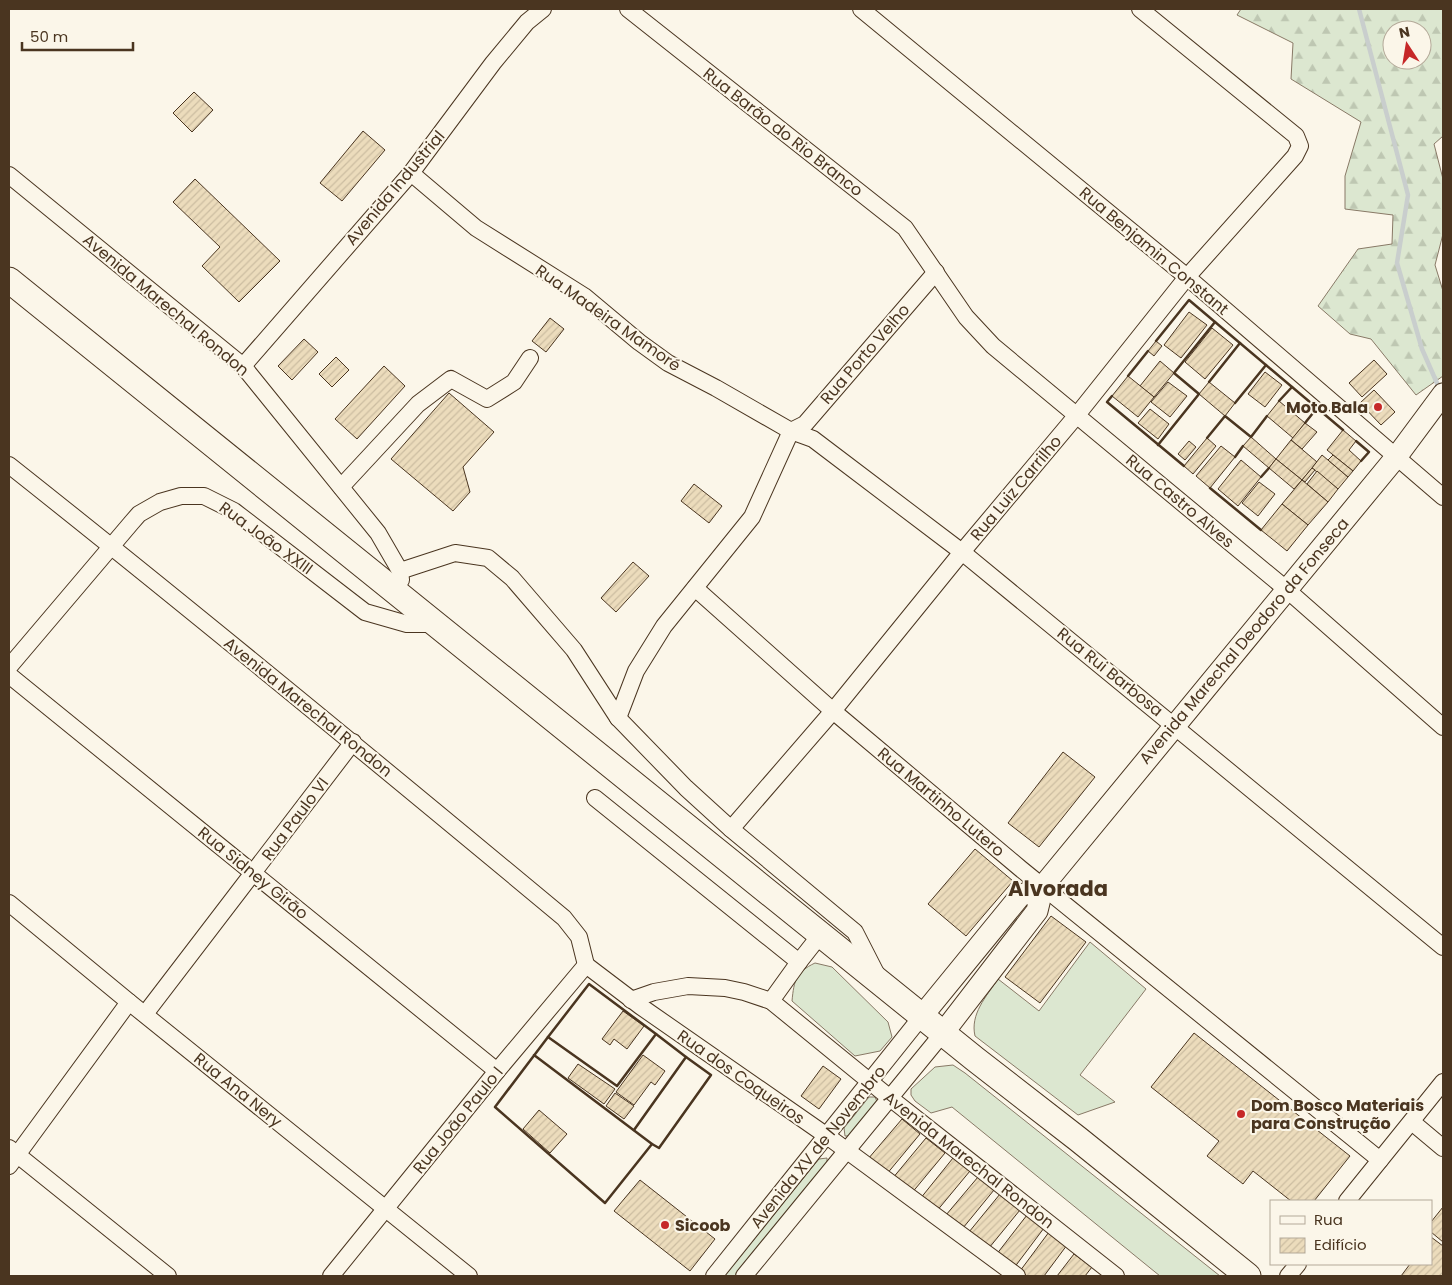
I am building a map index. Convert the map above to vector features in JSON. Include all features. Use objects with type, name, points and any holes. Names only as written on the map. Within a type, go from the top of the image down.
[{"type":"highway","points":[[9,280],[404,600],[1248,1276]]},
{"type":"main road","name":"Avenida Marechal Deodoro da Fonseca","points":[[943,1033],[1037,911],[1043,886],[1396,456],[1438,400]]},
{"type":"main road","name":"Avenida Marechal Deodoro da Fonseca","points":[[922,1016],[1020,896],[1043,886]]},
{"type":"street","name":"Avenida Industrial","points":[[243,366],[411,173],[493,63],[528,22],[543,9]]},
{"type":"street","name":"Rua Barão do Rio Branco","points":[[628,9],[905,228],[933,268]]},
{"type":"street","name":"Rua Benjamin Constant","points":[[861,9],[1187,277],[1443,497]]},
{"type":"street","name":"Rua Luiz Carrilho","points":[[731,829],[833,711],[962,552],[1077,415],[1187,277],[1295,156],[1300,146],[1296,136],[1141,9]]},
{"type":"street","name":"Rua Madeira Mamoré","points":[[411,173],[476,228],[584,296],[639,342],[668,363],[791,431]]},
{"type":"street","name":"Avenida Marechal Rondon","points":[[9,175],[243,366],[378,533],[400,571],[404,600]]},
{"type":"street","name":"Rua Castro Alves","points":[[933,268],[966,317],[993,346],[1286,589],[1443,727]]},
{"type":"street","name":"Rua Porto Velho","points":[[791,431],[805,424],[933,268]]},
{"type":"street","points":[[341,486],[418,404],[451,379],[487,399],[514,382],[530,358]]},
{"type":"street","name":"Rua Rui Barbosa","points":[[791,431],[813,440],[962,552],[1443,947]]},
{"type":"street","points":[[618,718],[636,671],[664,626],[752,517],[791,431]]},
{"type":"street","name":"Avenida Marechal Rondon","points":[[9,465],[112,546],[353,742],[564,918],[579,937],[586,965]]},
{"type":"street","name":"Rua João XXIII","points":[[9,667],[132,522],[150,507],[181,496],[204,496],[234,511],[365,612],[407,624],[436,624]]},
{"type":"street","points":[[400,571],[455,554],[488,558],[512,578],[574,650],[618,718],[686,788],[731,829],[855,932],[880,982]]},
{"type":"street","name":"Rua Martinho Lutero","points":[[695,588],[833,711],[1043,886],[1380,1160]]},
{"type":"street","name":"Rua Sidney Girão","points":[[9,675],[497,1071]]},
{"type":"street","name":"Rua Paulo VI","points":[[145,1014],[353,742]]},
{"type":"street","points":[[595,798],[799,962]]},
{"type":"street","name":"Rua Ana Nery","points":[[9,903],[385,1210],[469,1276]]},
{"type":"street","points":[[771,1001],[821,934]]},
{"type":"street","name":"Rua dos Coqueiros","points":[[586,965],[632,1000],[826,1136],[1017,1276]]},
{"type":"street","name":"Rua João Paulo I","points":[[331,1276],[497,1071],[586,965]]},
{"type":"street","name":"Avenida Marechal Rondon","points":[[632,1000],[654,992],[688,986],[731,989],[771,1001],[890,1098],[1116,1276]]},
{"type":"street","points":[[129,1002],[12,1157],[168,1276]]},
{"type":"street","name":"Avenida XV de Novembro","points":[[714,1276],[922,1016]]},
{"type":"street","name":"Avenida XV de Novembro","points":[[744,1276],[943,1033]]},
{"type":"street","points":[[1348,1200],[1443,1082]]},
{"type":"street","points":[[1412,1122],[1443,1148]]},
{"type":"street","points":[[1288,1276],[1297,1265]]},
{"type":"green space","points":[[1241,9],[1443,9],[1443,136],[1434,144],[1443,179],[1443,234],[1435,265],[1443,291],[1443,376],[1416,395],[1371,339],[1350,334],[1318,306],[1358,249],[1392,244],[1393,215],[1345,209],[1345,176],[1361,122],[1291,79],[1293,43],[1237,15]]},
{"type":"green space","points":[[1090,942],[1146,989],[1080,1075],[1115,1102],[1078,1115],[975,1036],[974,1028],[980,1006],[998,979],[1039,1011]]},
{"type":"green space","points":[[815,963],[832,967],[888,1022],[892,1037],[880,1051],[855,1056],[792,1001],[795,982],[800,973]]},
{"type":"green space","points":[[953,1065],[1220,1276],[1160,1276],[952,1107],[931,1113],[915,1101],[911,1095],[911,1089],[935,1067]]},
{"type":"green space","points":[[869,1097],[875,1097],[878,1104],[852,1136],[845,1136],[844,1128]]},
{"type":"green space","points":[[827,1158],[827,1164],[736,1276],[724,1276],[819,1159]]},
{"type":"building","points":[[194,92],[213,110],[192,132],[173,113]]},
{"type":"building","points":[[363,131],[385,150],[342,201],[320,183]]},
{"type":"building","points":[[195,179],[280,261],[239,302],[202,266],[220,247],[173,202]]},
{"type":"building","points":[[1189,312],[1207,325],[1181,358],[1164,345]]},
{"type":"building","points":[[550,318],[564,329],[546,352],[532,341]]},
{"type":"building","points":[[1212,328],[1233,345],[1205,379],[1185,362]]},
{"type":"building","points":[[304,339],[318,352],[292,380],[278,366]]},
{"type":"building","points":[[1156,341],[1162,346],[1154,356],[1148,351]]},
{"type":"building","points":[[336,357],[349,370],[332,387],[319,374]]},
{"type":"building","points":[[1374,360],[1387,374],[1362,397],[1349,383]]},
{"type":"building","points":[[1160,361],[1174,373],[1154,397],[1140,386]]},
{"type":"building","points":[[384,366],[405,386],[357,439],[335,419]]},
{"type":"building","points":[[1265,372],[1282,385],[1265,407],[1248,394]]},
{"type":"building","points":[[1128,376],[1154,397],[1138,417],[1112,396]]},
{"type":"building","points":[[1168,382],[1187,396],[1170,417],[1151,402]]},
{"type":"building","points":[[1209,382],[1235,403],[1225,416],[1199,394]]},
{"type":"building","name":"Moto Bala","points":[[1374,390],[1395,412],[1381,425],[1360,403]]},
{"type":"building","points":[[449,393],[494,432],[463,467],[470,492],[453,511],[391,459]]},
{"type":"building","points":[[1279,401],[1305,423],[1293,438],[1267,416]]},
{"type":"building","points":[[1150,409],[1169,424],[1158,439],[1138,423]]},
{"type":"building","points":[[1305,423],[1317,432],[1302,449],[1291,440]]},
{"type":"building","points":[[1343,430],[1356,441],[1349,450],[1361,461],[1353,471],[1327,450]]},
{"type":"building","points":[[1251,437],[1276,459],[1269,468],[1243,446]]},
{"type":"building","points":[[1207,438],[1216,446],[1193,474],[1184,466]]},
{"type":"building","points":[[1291,440],[1317,462],[1302,480],[1276,459]]},
{"type":"building","points":[[1189,441],[1196,447],[1185,460],[1178,454]]},
{"type":"building","points":[[1221,446],[1235,457],[1210,488],[1196,476]]},
{"type":"building","points":[[1322,455],[1348,477],[1338,489],[1312,468]]},
{"type":"building","points":[[1333,455],[1353,471],[1348,477],[1328,460]]},
{"type":"building","points":[[1276,459],[1302,480],[1294,489],[1269,468]]},
{"type":"building","points":[[1241,460],[1261,477],[1238,506],[1218,489]]},
{"type":"building","points":[[1312,468],[1315,470],[1305,482],[1302,480]]},
{"type":"building","points":[[1317,471],[1338,489],[1328,502],[1307,484]]},
{"type":"building","points":[[1302,480],[1328,502],[1308,525],[1282,504]]},
{"type":"building","points":[[1259,482],[1275,494],[1258,516],[1242,503]]},
{"type":"building","points":[[694,484],[722,506],[709,523],[681,501]]},
{"type":"building","points":[[1282,504],[1308,525],[1287,551],[1261,530]]},
{"type":"building","points":[[633,562],[649,576],[616,612],[601,598]]},
{"type":"building","points":[[1063,752],[1095,777],[1039,847],[1008,823]]},
{"type":"building","points":[[975,849],[1013,881],[966,936],[928,904]]},
{"type":"building","points":[[1051,916],[1086,942],[1040,1003],[1005,977]]},
{"type":"building","points":[[623,1011],[644,1026],[627,1049],[614,1039],[610,1045],[602,1039]]},
{"type":"building","name":"Dom Bosco Materiais para Construção","points":[[1194,1033],[1350,1156],[1315,1200],[1290,1200],[1253,1171],[1243,1184],[1207,1156],[1219,1141],[1151,1087]]},
{"type":"building","points":[[643,1055],[665,1071],[655,1085],[651,1082],[634,1105],[616,1092]]},
{"type":"building","points":[[578,1064],[615,1089],[604,1104],[568,1078]]},
{"type":"building","points":[[823,1066],[841,1079],[819,1109],[801,1096]]},
{"type":"building","points":[[615,1093],[634,1106],[624,1119],[606,1106]]},
{"type":"building","points":[[539,1110],[567,1134],[550,1153],[523,1129]]},
{"type":"building","points":[[902,1119],[920,1134],[886,1175],[868,1159]]},
{"type":"building","points":[[926,1138],[945,1153],[911,1194],[892,1179]]},
{"type":"building","points":[[953,1158],[970,1171],[936,1212],[920,1199]]},
{"type":"building","points":[[978,1177],[994,1190],[963,1228],[946,1215]]},
{"type":"building","name":"Sicoob","points":[[640,1180],[715,1239],[690,1271],[614,1211]]},
{"type":"building","points":[[1000,1194],[1020,1210],[989,1248],[969,1232]]},
{"type":"building","points":[[1443,1207],[1443,1242],[1432,1233],[1432,1221]]},
{"type":"building","points":[[1027,1215],[1044,1228],[1014,1268],[996,1255]]},
{"type":"building","points":[[1049,1232],[1067,1245],[1044,1276],[1027,1276],[1020,1271]]},
{"type":"building","points":[[1432,1238],[1443,1246],[1443,1276],[1401,1276],[1409,1265],[1432,1265]]},
{"type":"building","points":[[1074,1254],[1092,1267],[1085,1276],[1057,1276]]},
{"type":"waterway","points":[[1359,9],[1408,195],[1397,263],[1422,349],[1440,390]]},
{"type":"wall","points":[[1156,341],[1189,300],[1343,430]]},
{"type":"wall","points":[[1158,445],[1199,394],[1174,373],[1215,322]]},
{"type":"wall","points":[[1209,382],[1240,343]]},
{"type":"wall","points":[[1128,376],[1148,351]]},
{"type":"wall","points":[[1235,403],[1266,365]]},
{"type":"wall","points":[[1279,401],[1292,387]]},
{"type":"wall","points":[[1112,396],[1107,402],[1184,466]]},
{"type":"wall","points":[[1305,423],[1317,408]]},
{"type":"wall","points":[[1207,438],[1225,416],[1251,437],[1267,416]]},
{"type":"wall","points":[[1356,441],[1369,452],[1361,461]]},
{"type":"wall","points":[[1235,457],[1243,446]]},
{"type":"wall","points":[[1261,477],[1269,468]]},
{"type":"wall","points":[[1210,488],[1261,530]]},
{"type":"wall","points":[[589,984],[656,1034],[617,1086],[548,1037],[589,984]]},
{"type":"wall","points":[[634,1130],[686,1057],[656,1034]]},
{"type":"wall","points":[[534,1055],[652,1144],[605,1203],[495,1107],[548,1037]]},
{"type":"wall","points":[[652,1144],[659,1148],[711,1075],[686,1057]]},
{"type":"place","name":"Moto Bala","points":[[1378,407]]},
{"type":"place","name":"Dom Bosco Materiais para Construção","points":[[1241,1114]]},
{"type":"place","name":"Sicoob","points":[[665,1225]]},
{"type":"district","name":"Alvorada","points":[[1058,888]]}]
